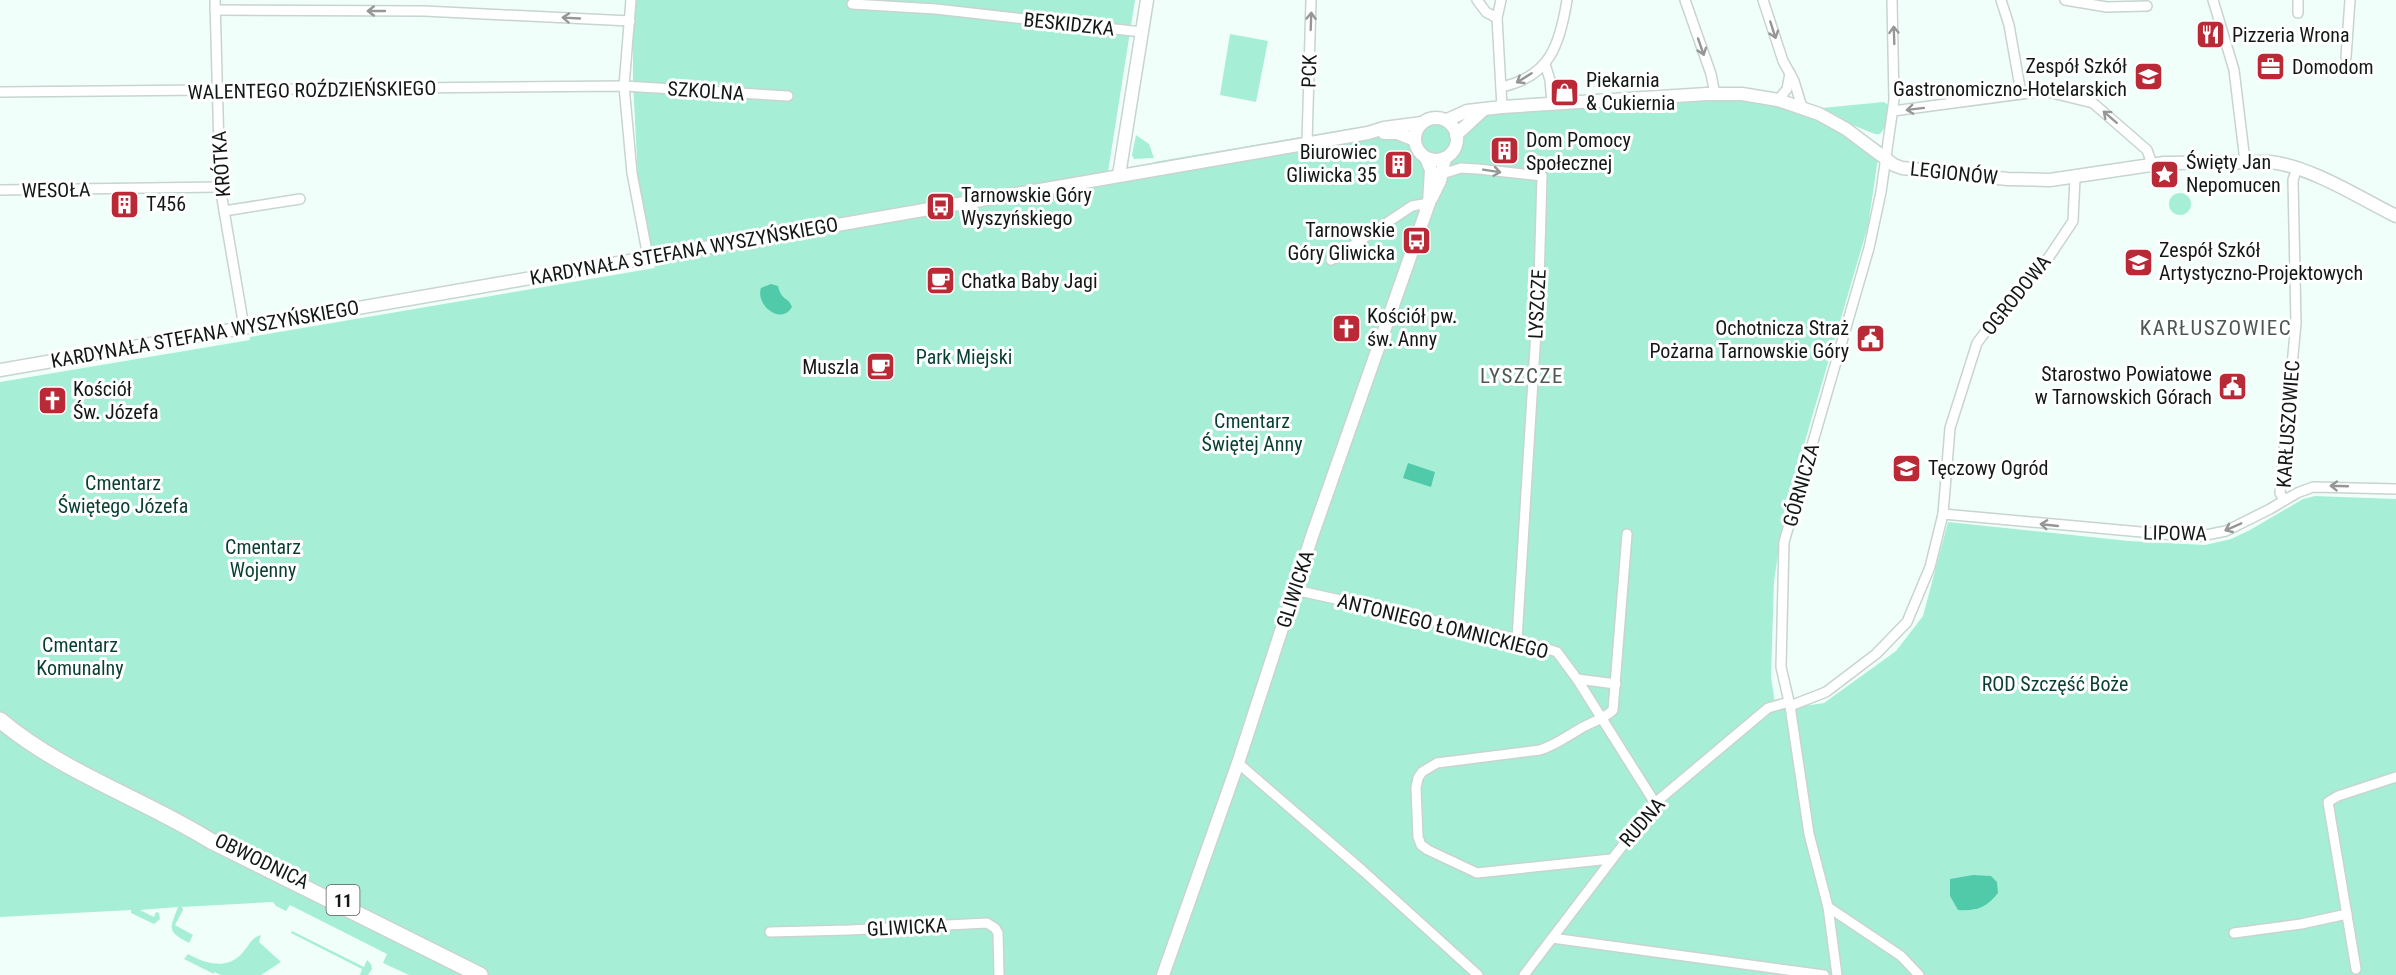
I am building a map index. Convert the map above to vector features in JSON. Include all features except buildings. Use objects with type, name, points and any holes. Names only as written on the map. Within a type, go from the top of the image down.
[{"type":"highway","name":"OBWODNICA","points":[[0,720],[65,764],[263,867],[480,975]]},
{"type":"highway","name":"OBWODNICA","points":[[192,829],[204,832],[494,975]]},
{"type":"street","points":[[632,0],[624,86],[632,173],[648,257]]},
{"type":"street","points":[[1119,175],[1147,0]]},
{"type":"street","name":"PCK","points":[[1307,143],[1311,0]]},
{"type":"street","points":[[1477,0],[1486,12],[1497,18]]},
{"type":"street","points":[[1501,0],[1497,18],[1502,107]]},
{"type":"street","points":[[1501,87],[1519,82],[1545,64],[1561,35],[1567,0]]},
{"type":"street","points":[[1685,0],[1711,74],[1715,94]]},
{"type":"street","points":[[1763,0],[1782,61],[1790,73],[1802,107]]},
{"type":"street","name":"GÓRNICZA","points":[[1837,975],[1828,908],[1809,834],[1790,704],[1781,667],[1784,542],[1869,248],[1893,111],[1892,0]]},
{"type":"street","points":[[2001,0],[2009,25],[2021,93]]},
{"type":"street","points":[[2065,0],[2108,7],[2146,6]]},
{"type":"street","points":[[2213,0],[2234,70],[2245,161]]},
{"type":"street","points":[[2298,0],[2298,14]]},
{"type":"street","points":[[2346,57],[2350,0]]},
{"type":"street","name":"BESKIDZKA","points":[[852,4],[936,9],[1142,32]]},
{"type":"street","points":[[215,5],[424,11],[630,21]]},
{"type":"street","name":"KRÓTKA","points":[[215,5],[220,187],[244,327]]},
{"type":"street","points":[[1545,64],[1550,80],[1552,104]]},
{"type":"street","points":[[1778,100],[1787,89],[1790,73]]},
{"type":"street","name":"WALENTEGO ROŹDZIEŃSKIEGO","points":[[0,92],[624,86]]},
{"type":"street","name":"SZKOLNA","points":[[624,86],[788,96]]},
{"type":"street","points":[[1893,111],[2044,91],[2093,103],[2147,150],[2152,164]]},
{"type":"street","name":"LEGIONÓW","points":[[1447,120],[1467,111],[1502,107],[1742,94],[1802,107],[1846,129],[1898,167],[1999,178],[2050,180],[2075,178],[2152,164],[2245,161],[2278,163],[2297,168],[2396,216]]},
{"type":"street","points":[[1456,135],[1483,110]]},
{"type":"street","points":[[1431,118],[1447,120],[1452,124],[1456,135],[1455,148],[1445,158],[1426,158],[1417,148],[1416,130],[1431,118]]},
{"type":"street","name":"KARDYNAŁA STEFANA WYSZYŃSKIEGO","points":[[0,370],[1422,123]]},
{"type":"street","name":"KARDYNAŁA STEFANA WYSZYŃSKIEGO","points":[[1368,133],[1397,133],[1415,140]]},
{"type":"street","name":"GLIWICKA","points":[[1163,975],[1238,763],[1295,590],[1429,203],[1431,170],[1426,158]]},
{"type":"street","name":"GLIWICKA","points":[[1429,203],[1436,193],[1445,158]]},
{"type":"street","name":"LYSZCZE","points":[[1442,174],[1461,168],[1542,176],[1539,283],[1517,639]]},
{"type":"street","name":"KARŁUSZOWIEC","points":[[2284,500],[2280,493],[2296,323],[2294,180],[2297,168]]},
{"type":"street","name":"OGRODOWA","points":[[1790,704],[1826,692],[1876,654],[1907,622],[1930,567],[1943,514],[1950,428],[1977,343],[2007,303],[2049,257],[2073,221],[2075,178]]},
{"type":"street","name":"WESOŁA","points":[[0,190],[220,187]]},
{"type":"street","points":[[224,210],[300,199]]},
{"type":"street","points":[[1331,260],[1412,206],[1429,203]]},
{"type":"street","name":"LIPOWA","points":[[1943,514],[2196,537],[2219,533],[2305,489],[2319,486],[2396,489]]},
{"type":"street","points":[[1611,859],[1477,873],[1421,845],[1418,837],[1416,788],[1418,778],[1426,768],[1437,763],[1540,750],[1553,746],[1613,710],[1626,534]]},
{"type":"street","name":"ANTONIEGO ŁOMNICKIEGO","points":[[1295,590],[1517,639],[1557,652],[1577,679],[1655,803]]},
{"type":"street","points":[[1577,679],[1616,684]]},
{"type":"street","name":"RUDNA","points":[[1524,975],[1655,803],[1768,708],[1790,704]]},
{"type":"street","points":[[1238,763],[1362,870],[1478,975]]},
{"type":"street","points":[[2356,969],[2328,802],[2396,777]]},
{"type":"street","points":[[1828,908],[1901,956],[1919,975]]},
{"type":"street","points":[[2234,933],[2301,924],[2347,914]]},
{"type":"street","name":"GLIWICKA","points":[[770,932],[987,923],[998,933],[999,975]]},
{"type":"street","points":[[1552,938],[1824,975]]},
{"type":"green space","points":[[633,0],[1135,0],[1108,172],[1154,164],[1154,162],[1502,103],[1758,89],[1816,108],[1880,145],[1868,226],[1784,513],[1774,582],[1771,677],[1776,710],[1824,703],[1896,651],[1923,616],[1948,522],[2129,541],[2205,545],[2231,539],[2303,499],[2315,496],[2396,499],[2396,975],[409,975],[383,963],[387,954],[290,905],[286,911],[273,902],[182,907],[183,910],[175,925],[193,935],[189,943],[176,935],[172,929],[178,907],[140,910],[154,917],[156,912],[159,913],[160,919],[154,924],[131,913],[131,910],[0,917],[0,382],[655,268],[638,180],[633,82]]},
{"type":"green space","points":[[1230,34],[1268,41],[1256,102],[1220,95]]},
{"type":"green space","points":[[1884,102],[1888,105],[1886,126],[1880,134],[1845,122],[1822,108]]},
{"type":"green space","points":[[1136,135],[1149,144],[1154,158],[1134,159],[1132,155]]},
{"type":"green space","points":[[2180,193],[2188,196],[2191,204],[2188,212],[2180,215],[2172,212],[2169,204],[2172,196]]},
{"type":"green space","points":[[292,931],[364,967],[367,960],[372,969],[368,975],[360,975],[362,969],[291,933]]},
{"type":"green space","points":[[261,935],[259,942],[281,962],[261,975],[221,975],[214,972],[214,974],[184,959],[188,954],[209,963],[231,961]]},
{"type":"shaded area","points":[[771,284],[778,286],[781,294],[792,307],[787,312],[776,314],[770,311],[762,301],[761,288]]},
{"type":"shaded area","points":[[1408,463],[1435,472],[1431,487],[1403,478]]},
{"type":"shaded area","points":[[1973,875],[1991,876],[1997,882],[1998,893],[1981,908],[1958,910],[1950,896],[1950,879]]},
{"type":"place","name":"Pizzeria Wrona","points":[[2211,35]]},
{"type":"place","name":"Domodom","points":[[2271,67]]},
{"type":"place","name":"Zespół Szkół Gastronomiczno-Hotelarskich","points":[[2148,77]]},
{"type":"place","name":"Piekarnia & Cukiernia","points":[[1565,92]]},
{"type":"place","name":"Dom Pomocy Społecznej","points":[[1505,151]]},
{"type":"place","name":"Biurowiec Gliwicka 35","points":[[1398,164]]},
{"type":"place","name":"Święty Jan Nepomucen","points":[[2165,174]]},
{"type":"place","name":"T456","points":[[125,204]]},
{"type":"place","name":"Tarnowskie Góry Wyszyńskiego","points":[[940,206]]},
{"type":"place","name":"Tarnowskie Góry Gliwicka","points":[[1416,241]]},
{"type":"place","name":"Zespół Szkół Artystyczno-Projektowych","points":[[2138,262]]},
{"type":"place","name":"Chatka Baby Jagi","points":[[940,281]]},
{"type":"place","name":"Kościół pw. św. Anny","points":[[1346,328]]},
{"type":"place","name":"Ochotnicza Straż Pożarna Tarnowskie Góry","points":[[1870,339]]},
{"type":"place","name":"Muszla","points":[[880,367]]},
{"type":"place","name":"Starostwo Powiatowe w Tarnowskich Górach","points":[[2233,386]]},
{"type":"place","name":"Kościół Św. Józefa","points":[[52,401]]},
{"type":"place","name":"Tęczowy Ogród","points":[[1907,468]]},
{"type":"district","name":"KARŁUSZOWIEC","points":[[2216,328]]},
{"type":"district","name":"LYSZCZE","points":[[1522,376]]},
{"type":"park label","name":"Park Miejski","points":[[964,357]]},
{"type":"park label","name":"Cmentarz Świętej Anny","points":[[1252,432]]},
{"type":"park label","name":"Cmentarz Świętego Józefa","points":[[123,494]]},
{"type":"park label","name":"Cmentarz Wojenny","points":[[263,558]]},
{"type":"park label","name":"Cmentarz Komunalny","points":[[80,656]]},
{"type":"park label","name":"ROD Szczęść Boże","points":[[2055,684]]}]
